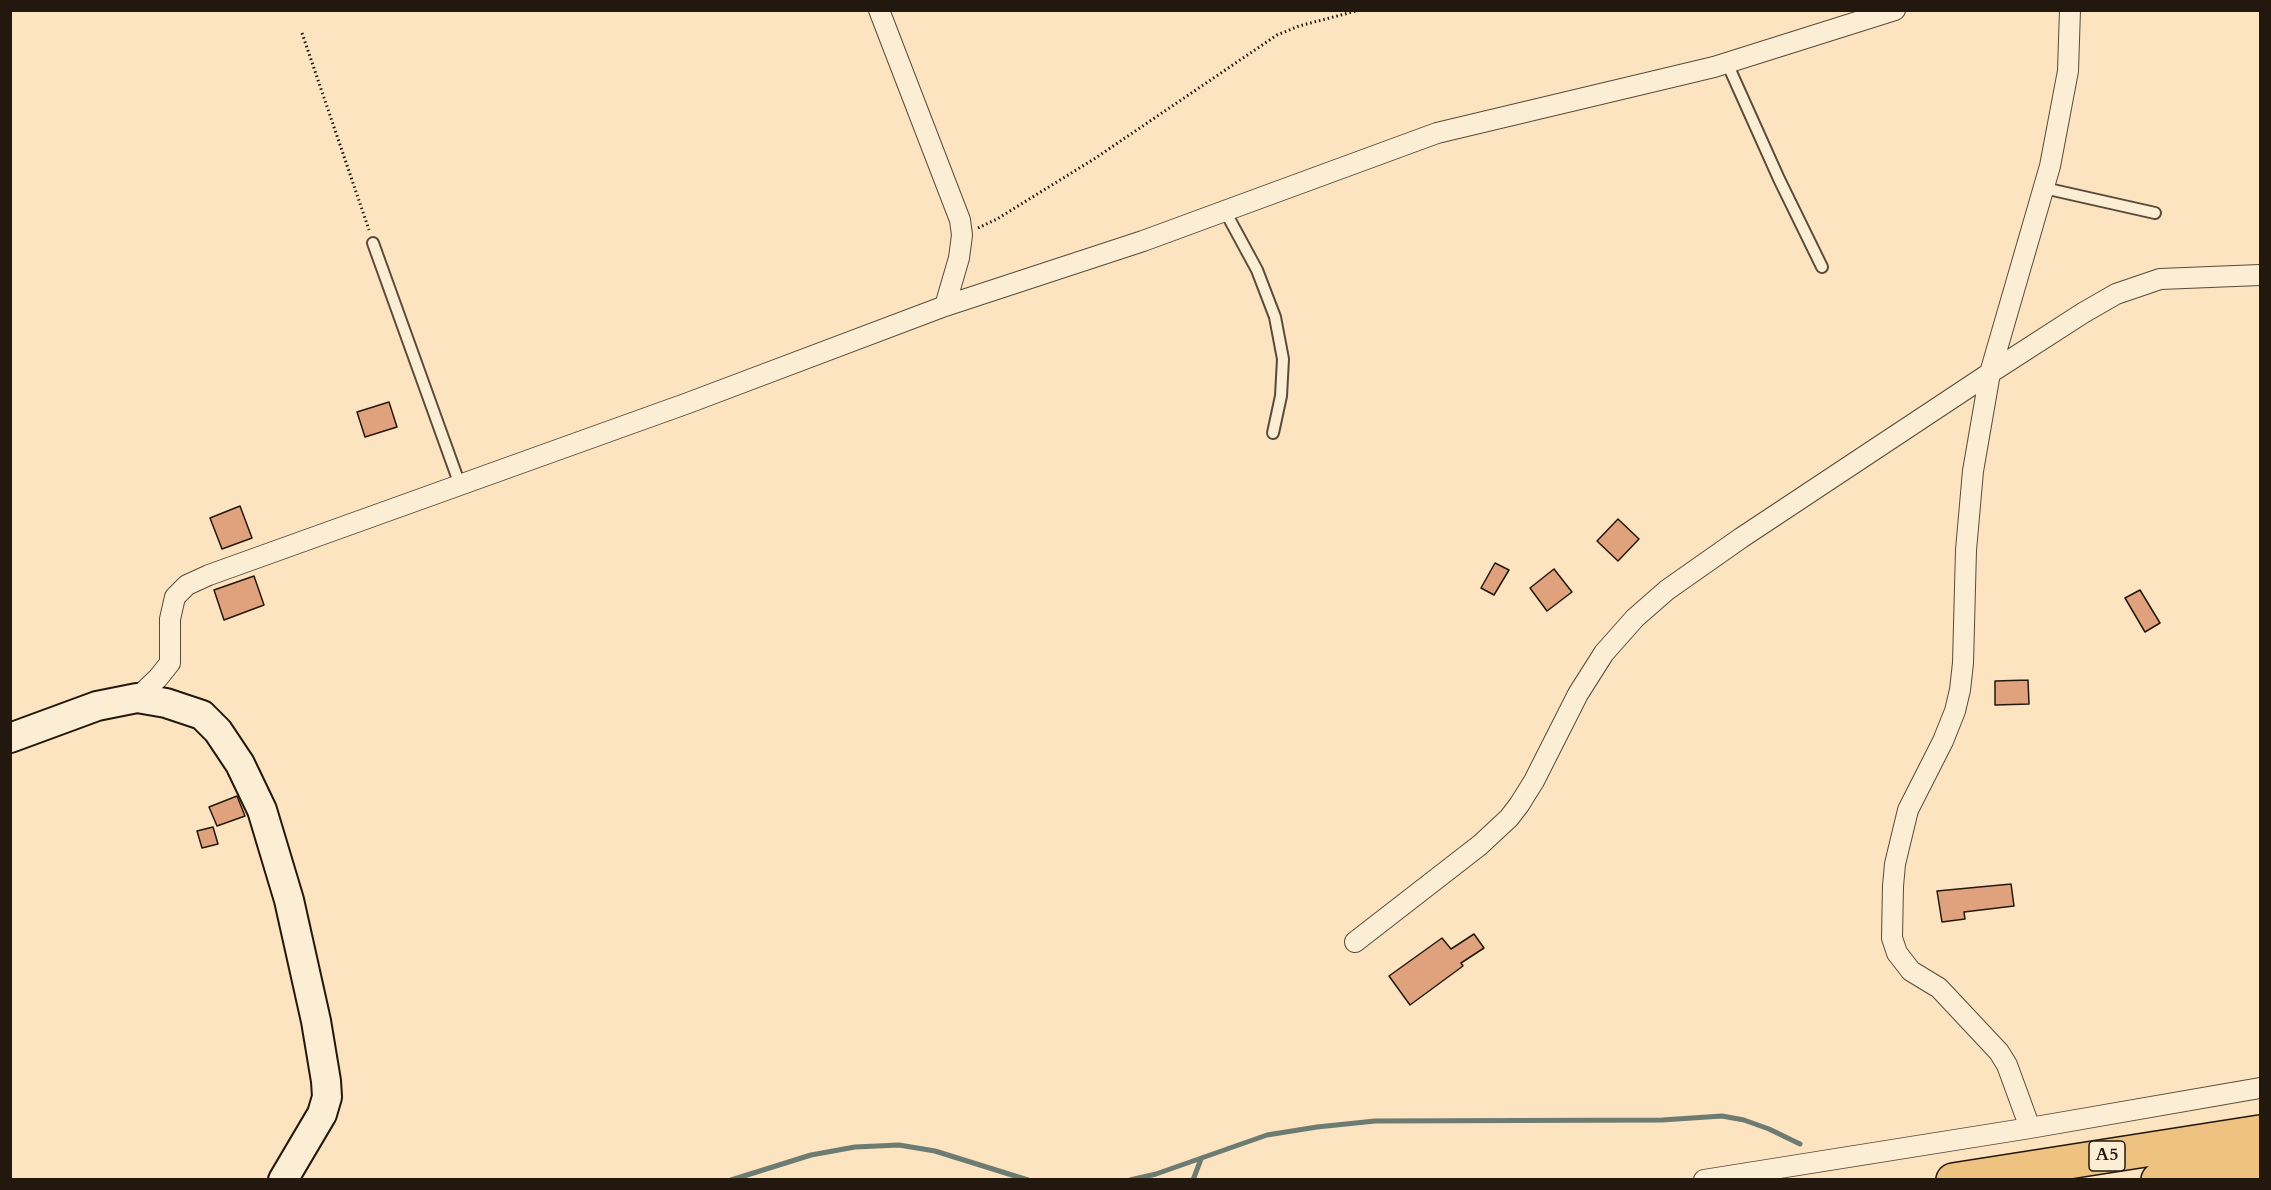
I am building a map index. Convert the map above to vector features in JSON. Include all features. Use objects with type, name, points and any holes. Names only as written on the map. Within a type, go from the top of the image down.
[{"type":"highway","name":"Α5","points":[[1953,1179],[2260,1132]]},
{"type":"highway","points":[[2158,1179],[2260,1162]]},
{"type":"street","points":[[879,10],[958,212],[962,235],[956,273],[945,306]]},
{"type":"street","points":[[137,698],[168,668],[172,607],[175,597],[187,585],[209,575],[945,306],[1143,241],[1437,133],[1727,63],[1895,10]]},
{"type":"street","points":[[2030,1128],[2007,1065],[1999,1052],[1939,988],[1911,971],[1897,953],[1892,938],[1895,864],[1908,810],[1943,741],[1955,711],[1960,690],[1964,663],[1966,550],[1972,471],[1990,373],[2044,188],[2068,71],[2070,10]]},
{"type":"street","points":[[1355,942],[1480,845],[1509,818],[1520,805],[1538,774],[1578,694],[1604,653],[1649,604],[1741,538],[1990,373],[2116,294],[2160,279],[2260,274]]},
{"type":"street","points":[[10,738],[97,706],[137,698],[184,708],[202,715],[214,726],[247,775],[262,810],[289,900],[316,1021],[327,1097],[322,1114],[283,1179]]},
{"type":"street","points":[[1704,1179],[2030,1128],[2260,1088]]},
{"type":"lane","points":[[1727,63],[1779,179],[1822,267]]},
{"type":"lane","points":[[2044,188],[2155,213]]},
{"type":"lane","points":[[1225,211],[1257,270],[1275,317],[1283,359],[1281,396],[1273,433]]},
{"type":"lane","points":[[373,243],[460,485]]},
{"type":"path","points":[[962,235],[997,219],[1094,159],[1277,35],[1299,26],[1360,10]]},
{"type":"path","points":[[302,33],[373,243]]},
{"type":"building","points":[[389,402],[397,427],[365,437],[357,412]]},
{"type":"building","points":[[240,506],[252,538],[222,549],[210,518]]},
{"type":"building","points":[[1618,519],[1639,539],[1618,561],[1597,541]]},
{"type":"building","points":[[1495,563],[1509,570],[1494,595],[1481,588]]},
{"type":"building","points":[[1554,569],[1572,592],[1547,611],[1530,588]]},
{"type":"building","points":[[254,576],[264,605],[224,620],[214,590]]},
{"type":"building","points":[[2140,590],[2160,623],[2145,632],[2125,598]]},
{"type":"building","points":[[2028,680],[2029,704],[1995,705],[1995,681]]},
{"type":"building","points":[[237,796],[245,816],[217,826],[209,807]]},
{"type":"building","points":[[213,827],[218,844],[202,848],[197,831]]},
{"type":"building","points":[[2011,884],[2014,906],[1964,912],[1965,919],[1942,922],[1937,891]]},
{"type":"building","points":[[1474,934],[1484,948],[1461,963],[1463,966],[1410,1005],[1389,976],[1442,938],[1451,949]]},
{"type":"waterway","points":[[1130,1180],[1156,1174],[1267,1135],[1375,1121],[1662,1120],[1722,1116],[1744,1120],[1800,1144]]},
{"type":"waterway","points":[[731,1180],[811,1155],[855,1147],[899,1145],[935,1151],[1028,1180]]},
{"type":"waterway","points":[[1193,1180],[1201,1159]]}]
